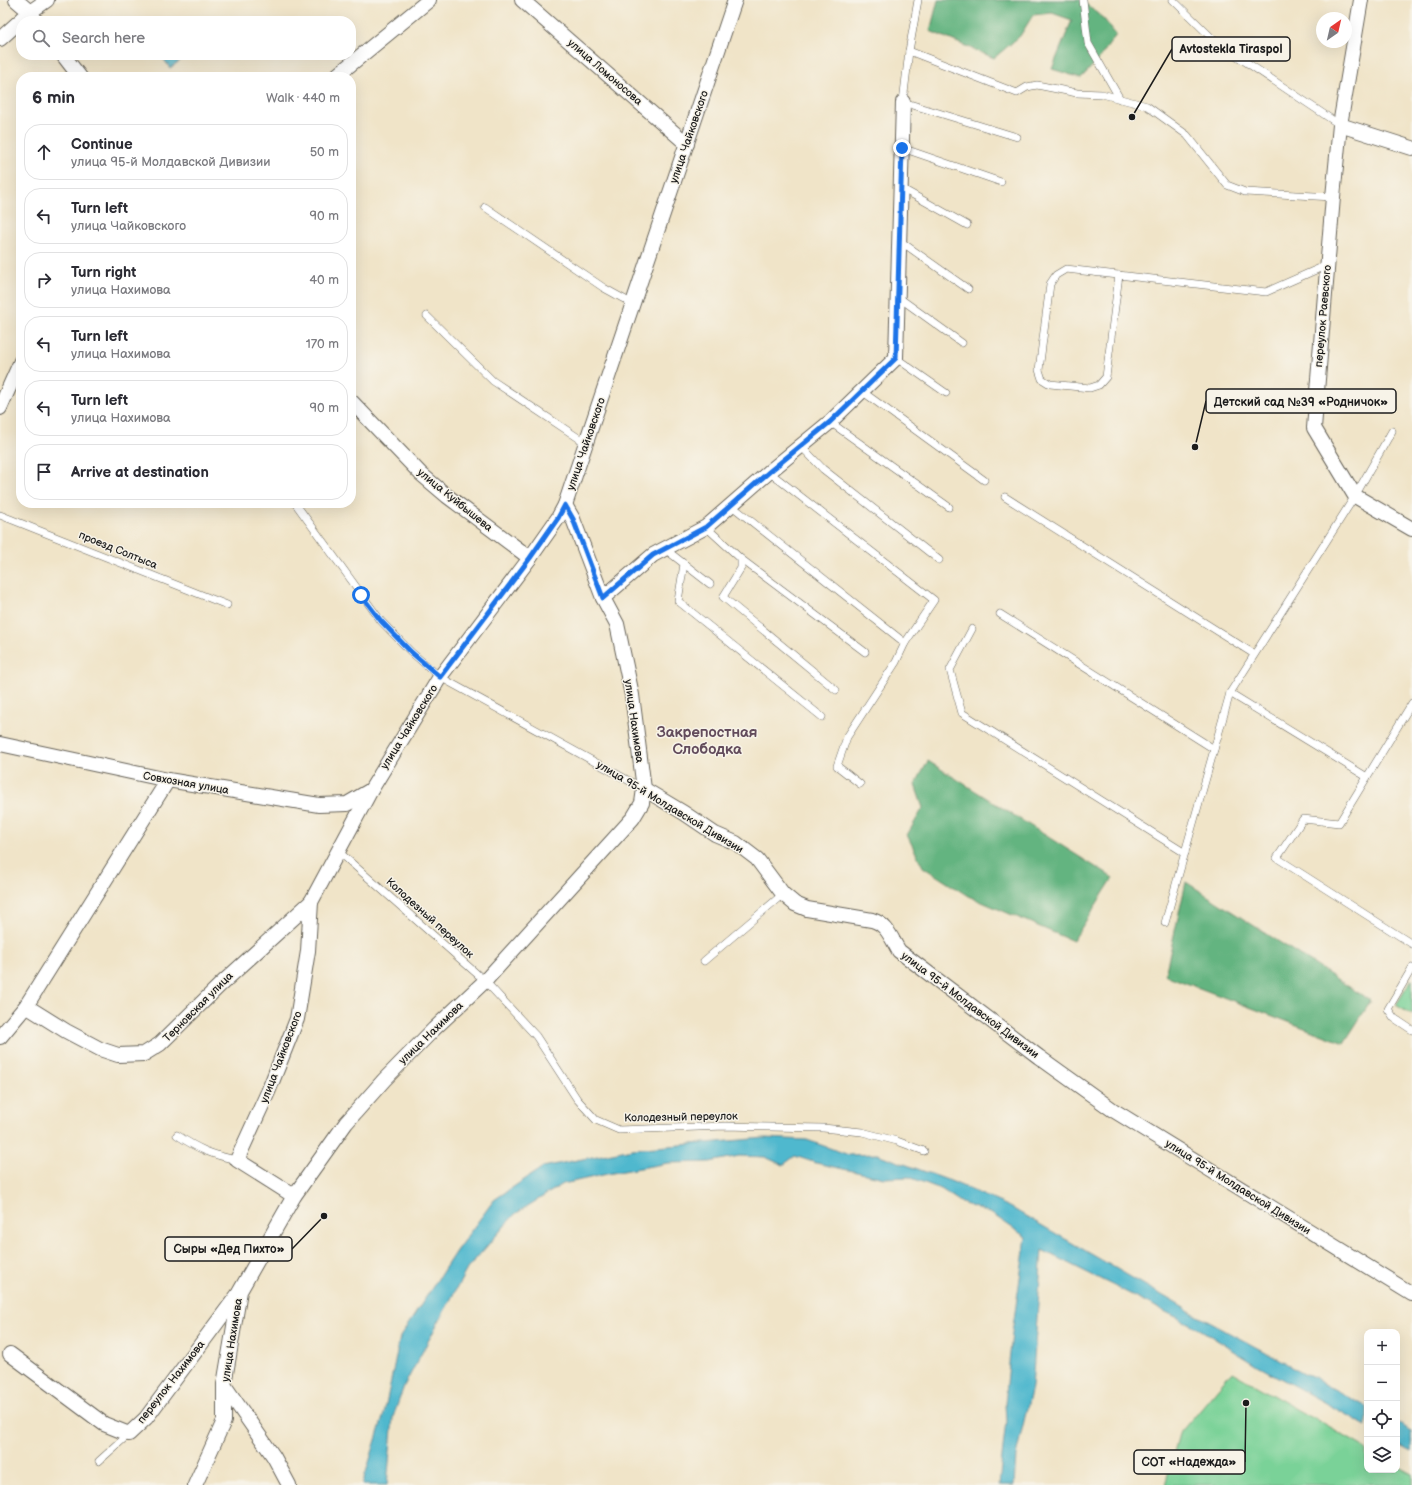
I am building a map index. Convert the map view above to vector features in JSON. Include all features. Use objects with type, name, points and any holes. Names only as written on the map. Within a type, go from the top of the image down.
[{"type":"street","points":[[16,0],[32,16]]},
{"type":"street","points":[[34,16],[47,0]]},
{"type":"street","points":[[356,60],[429,0]]},
{"type":"street","name":"улица Ломоносова","points":[[522,0],[687,144]]},
{"type":"street","name":"улица Чайковского","points":[[237,1160],[268,1092],[298,1018],[308,951],[311,902],[371,790],[440,677],[530,558],[558,518],[565,505],[735,0]]},
{"type":"street","name":"переулок Раевского","points":[[1355,496],[1314,428],[1340,125],[1361,0]]},
{"type":"street","points":[[0,39],[16,28]]},
{"type":"street","points":[[67,60],[76,72]]},
{"type":"street","points":[[341,72],[356,60]]},
{"type":"street","points":[[603,598],[653,555],[706,527],[732,506],[769,472],[830,422],[863,392],[896,358],[903,102]]},
{"type":"street","points":[[1340,125],[1411,147]]},
{"type":"street","points":[[0,408],[16,373]]},
{"type":"street","name":"улица Куйбышева","points":[[356,406],[421,474],[447,496],[530,558]]},
{"type":"street","points":[[1355,496],[1412,529]]},
{"type":"street","name":"улица Нахимова","points":[[195,1485],[224,1422],[224,1385],[240,1291],[294,1196],[346,1123],[384,1080],[434,1029],[485,981],[634,818],[642,803],[644,789],[632,695],[617,624],[603,598],[573,519],[565,505]]},
{"type":"street","name":"Совхозная улица","points":[[0,744],[168,780],[319,805],[347,804],[371,790]]},
{"type":"street","points":[[0,1037],[26,1006],[168,780]]},
{"type":"street","name":"улица 95-й Молдавской Дивизии","points":[[644,789],[715,834],[736,844],[757,859],[783,894],[795,904],[808,909],[879,922],[885,927],[899,951],[1039,1057],[1113,1110],[1412,1294]]},
{"type":"street","name":"Терновская улица","points":[[26,1006],[66,1031],[100,1049],[118,1055],[144,1054],[160,1044],[220,985],[311,902]]},
{"type":"street","points":[[237,1160],[294,1196]]},
{"type":"street","name":"переулок Нахимова","points":[[10,1354],[104,1424],[129,1434],[146,1418],[240,1291]]},
{"type":"street","points":[[224,1385],[274,1457],[289,1485]]},
{"type":"lane","points":[[918,0],[909,51],[903,102],[1017,137]]},
{"type":"lane","points":[[1083,0],[1088,43],[1120,99]]},
{"type":"lane","points":[[1173,0],[1216,42],[1340,125]]},
{"type":"lane","points":[[909,51],[1017,93],[1027,87],[1037,85],[1077,93],[1102,94],[1147,106],[1187,135],[1228,184],[1245,192],[1333,198]]},
{"type":"lane","points":[[902,148],[1001,182]]},
{"type":"lane","points":[[901,188],[967,225]]},
{"type":"lane","points":[[485,207],[604,288],[633,304]]},
{"type":"lane","points":[[900,241],[968,289]]},
{"type":"lane","points":[[1119,275],[1106,377],[1099,385],[1090,388],[1050,384],[1042,379],[1039,370],[1050,284],[1056,275],[1066,269],[1119,275],[1266,292],[1328,265]]},
{"type":"lane","points":[[898,297],[962,343]]},
{"type":"lane","points":[[426,316],[493,381],[586,444]]},
{"type":"lane","points":[[896,358],[946,393]]},
{"type":"lane","points":[[863,392],[984,480]]},
{"type":"lane","points":[[830,422],[949,507]]},
{"type":"lane","points":[[1165,923],[1230,693],[1355,496],[1392,431]]},
{"type":"lane","points":[[802,446],[823,468],[939,560]]},
{"type":"lane","points":[[769,472],[934,600],[847,737],[837,766],[860,784]]},
{"type":"lane","points":[[1005,497],[1254,654]]},
{"type":"lane","points":[[732,506],[906,643]]},
{"type":"lane","name":"улица 95-й Молдавской Дивизии","points":[[299,508],[381,621],[411,652],[440,677],[644,789]]},
{"type":"lane","name":"проезд Солтыса","points":[[0,515],[227,605]]},
{"type":"lane","points":[[706,527],[741,559],[865,652]]},
{"type":"lane","points":[[665,549],[710,584]]},
{"type":"lane","points":[[741,559],[741,568],[724,597],[836,690]]},
{"type":"lane","points":[[684,564],[678,601],[822,717]]},
{"type":"lane","points":[[1000,614],[1214,749]]},
{"type":"lane","points":[[972,629],[950,670],[962,713],[1185,853]]},
{"type":"lane","points":[[1230,693],[1367,777]]},
{"type":"lane","points":[[1412,703],[1339,822],[1303,819],[1277,858],[1412,944]]},
{"type":"lane","name":"Колодезный переулок","points":[[338,851],[485,981],[536,1036],[577,1100],[596,1120],[619,1130],[725,1126],[823,1128],[862,1132],[897,1140],[924,1150]]},
{"type":"lane","points":[[704,961],[783,894]]},
{"type":"lane","points":[[1412,968],[1388,1009],[1394,1018],[1412,1030]]},
{"type":"lane","points":[[177,1135],[198,1149],[215,1156],[237,1160]]},
{"type":"lane","points":[[99,1461],[129,1434]]},
{"type":"green space","points":[[938,0],[1081,0],[1104,19],[1116,35],[1098,60],[1081,78],[1052,69],[1072,20],[1052,13],[1033,15],[1020,36],[994,58],[930,31]]},
{"type":"green space","points":[[928,761],[1113,878],[1073,941],[968,896],[923,867],[907,835],[923,808],[915,785]]},
{"type":"green space","points":[[1186,882],[1371,1001],[1344,1043],[1165,975]]},
{"type":"green space","points":[[1412,979],[1412,1015],[1396,1005]]},
{"type":"green space","points":[[1232,1372],[1364,1447],[1364,1473],[1400,1473],[1400,1468],[1412,1474],[1412,1485],[1165,1485],[1179,1434]]},
{"type":"water","points":[[164,60],[181,60],[170,68]]},
{"type":"water","points":[[765,1138],[807,1140],[849,1155],[877,1154],[953,1182],[1010,1207],[1198,1316],[1364,1405],[1364,1424],[1258,1366],[1198,1328],[1042,1250],[1032,1387],[1016,1455],[1014,1485],[999,1485],[1006,1420],[1005,1404],[1012,1333],[1026,1237],[992,1214],[962,1203],[941,1189],[909,1177],[884,1178],[816,1163],[795,1156],[783,1165],[765,1157],[739,1156],[710,1162],[668,1163],[563,1184],[515,1214],[467,1269],[404,1386],[393,1417],[387,1485],[362,1485],[384,1414],[400,1337],[456,1251],[494,1200],[543,1167],[632,1149]]},
{"type":"water","points":[[1400,1425],[1412,1431],[1412,1451],[1400,1445]]},
{"type":"place","name":"Avtostekla Tiraspol","points":[[1132,117]]},
{"type":"place","name":"Детский сад №39 «Родничок»","points":[[1195,447]]},
{"type":"place","name":"Сыры «Дед Пихто»","points":[[324,1216]]},
{"type":"place","name":"СОТ «Надежда»","points":[[1246,1403]]},
{"type":"district","name":"Закрепостная Слободка","points":[[707,740]]},
{"type":"route","points":[[361,595],[381,621],[411,652],[440,677],[530,558],[558,518],[565,505],[573,519],[603,598],[653,555],[706,527],[732,506],[769,472],[830,422],[863,392],[896,358],[902,148]]}]
